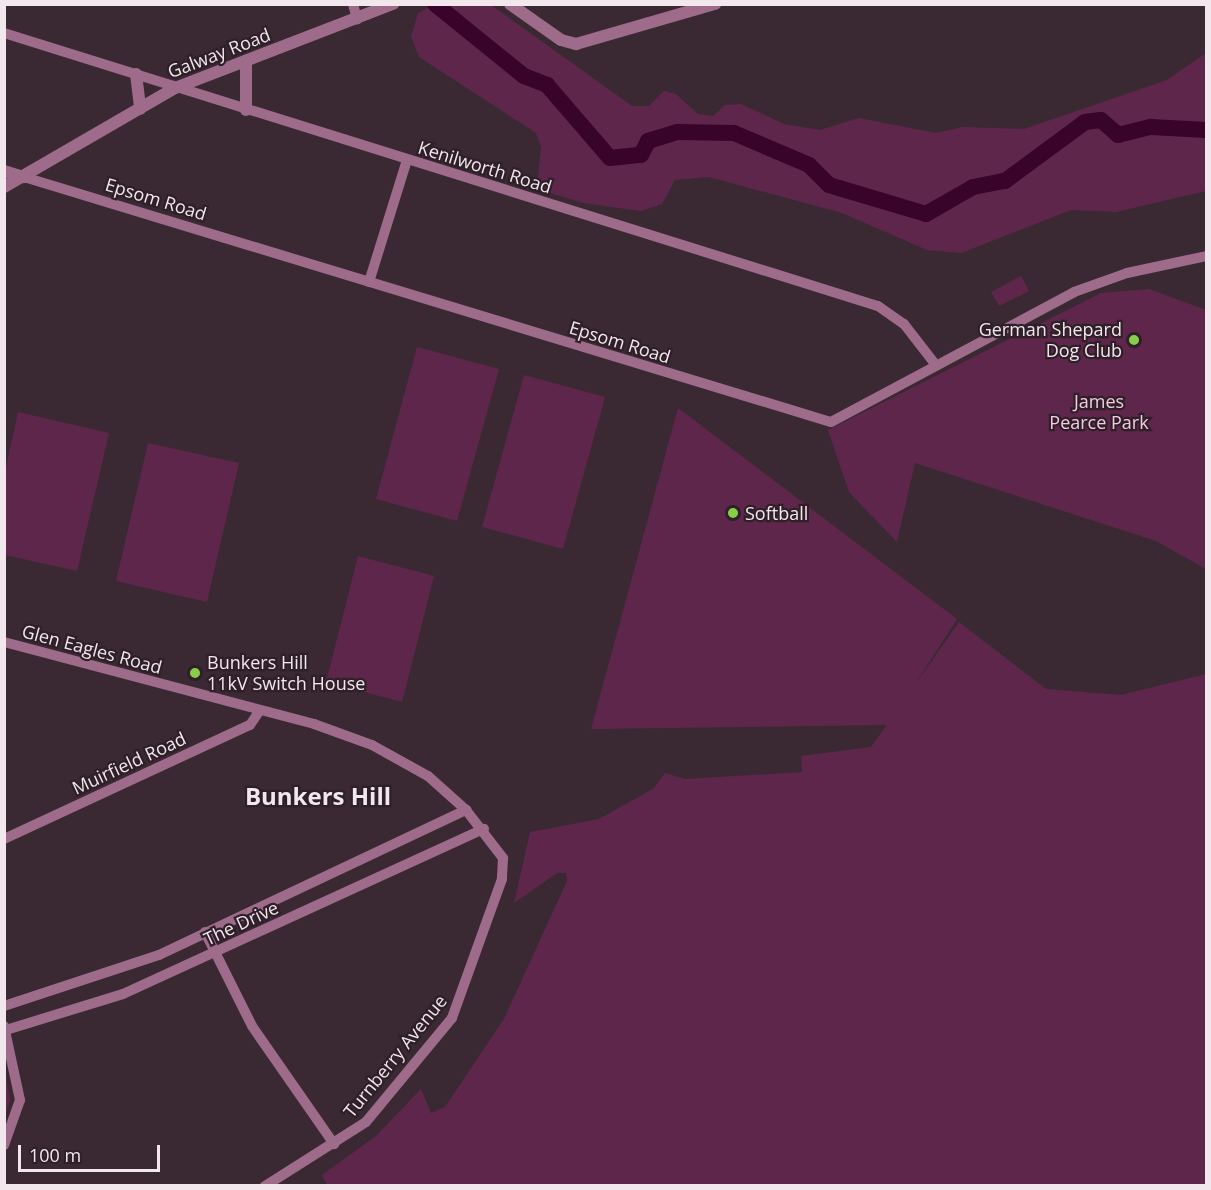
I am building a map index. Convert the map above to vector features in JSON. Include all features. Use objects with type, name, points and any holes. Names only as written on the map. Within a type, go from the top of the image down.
[{"type":"street","points":[[353,4],[357,19]]},
{"type":"street","name":"Galway Road","points":[[4,187],[175,88],[393,4]]},
{"type":"street","points":[[510,4],[561,40],[576,44],[680,10],[716,4]]},
{"type":"street","name":"Kenilworth Road","points":[[4,33],[878,306],[904,324],[935,364]]},
{"type":"street","points":[[246,61],[246,110]]},
{"type":"street","points":[[136,74],[140,109]]},
{"type":"street","points":[[369,282],[407,160]]},
{"type":"street","name":"Epsom Road","points":[[4,171],[831,422],[935,364],[1074,292],[1128,273],[1206,256]]},
{"type":"street","name":"Glen Eagles Road","points":[[4,642],[260,710],[393,754],[466,810]]},
{"type":"street","name":"Muirfield Road","points":[[4,839],[250,725],[260,710]]},
{"type":"street","name":"Turnberry Avenue","points":[[265,1185],[366,1122],[458,1009],[505,867],[484,829],[466,810]]},
{"type":"street","name":"The Drive","points":[[4,1006],[115,973],[466,810]]},
{"type":"street","name":"The Drive","points":[[5,1028],[123,994],[484,829]]},
{"type":"street","points":[[205,932],[252,1026],[334,1144]]},
{"type":"street","points":[[4,1145],[20,1100],[5,1028]]},
{"type":"green space","points":[[434,5],[491,5],[632,106],[649,106],[664,91],[676,94],[698,114],[713,116],[725,105],[741,104],[784,124],[820,130],[859,118],[936,133],[963,127],[1024,129],[1167,80],[1206,53],[1206,191],[1116,212],[1071,210],[961,253],[927,250],[842,213],[709,177],[675,180],[662,204],[641,211],[583,203],[537,189],[541,147],[536,133],[419,57],[411,37],[418,13]]},
{"type":"green space","points":[[1021,276],[1029,291],[999,306],[991,292]]},
{"type":"green space","name":"James Pearce Park","points":[[1149,289],[1206,310],[1206,569],[1156,541],[915,463],[897,542],[849,492],[828,430],[1101,293]]},
{"type":"green space","points":[[417,347],[499,369],[457,521],[376,499]]},
{"type":"green space","points":[[524,375],[605,397],[563,549],[482,527]]},
{"type":"green space","points":[[678,408],[957,619],[914,686],[959,622],[1046,689],[1121,695],[1206,674],[1206,1185],[327,1185],[322,1175],[376,1136],[421,1089],[431,1113],[445,1107],[504,1019],[567,881],[566,873],[557,873],[514,903],[530,832],[599,819],[653,789],[665,773],[685,779],[802,772],[801,756],[871,747],[887,725],[591,729]]},
{"type":"green space","points":[[18,412],[109,433],[77,571],[5,555],[5,472]]},
{"type":"green space","points":[[148,443],[239,463],[207,602],[116,581]]},
{"type":"green space","points":[[358,556],[434,576],[402,702],[326,682]]},
{"type":"green space","points":[[4,1061],[10,1100],[5,1116],[4,1116]]},
{"type":"waterway","points":[[435,4],[524,76],[547,85],[610,158],[641,155],[648,141],[678,132],[734,133],[809,165],[829,185],[926,214],[973,187],[1005,181],[1085,122],[1101,120],[1118,135],[1151,127],[1206,130]]},
{"type":"place","name":"German Shepard Dog Club","points":[[1134,340]]},
{"type":"place","name":"Softball","points":[[733,513]]},
{"type":"place","name":"Bunkers Hill 11kV Switch House","points":[[195,673]]},
{"type":"district","name":"Bunkers Hill","points":[[318,796]]}]
